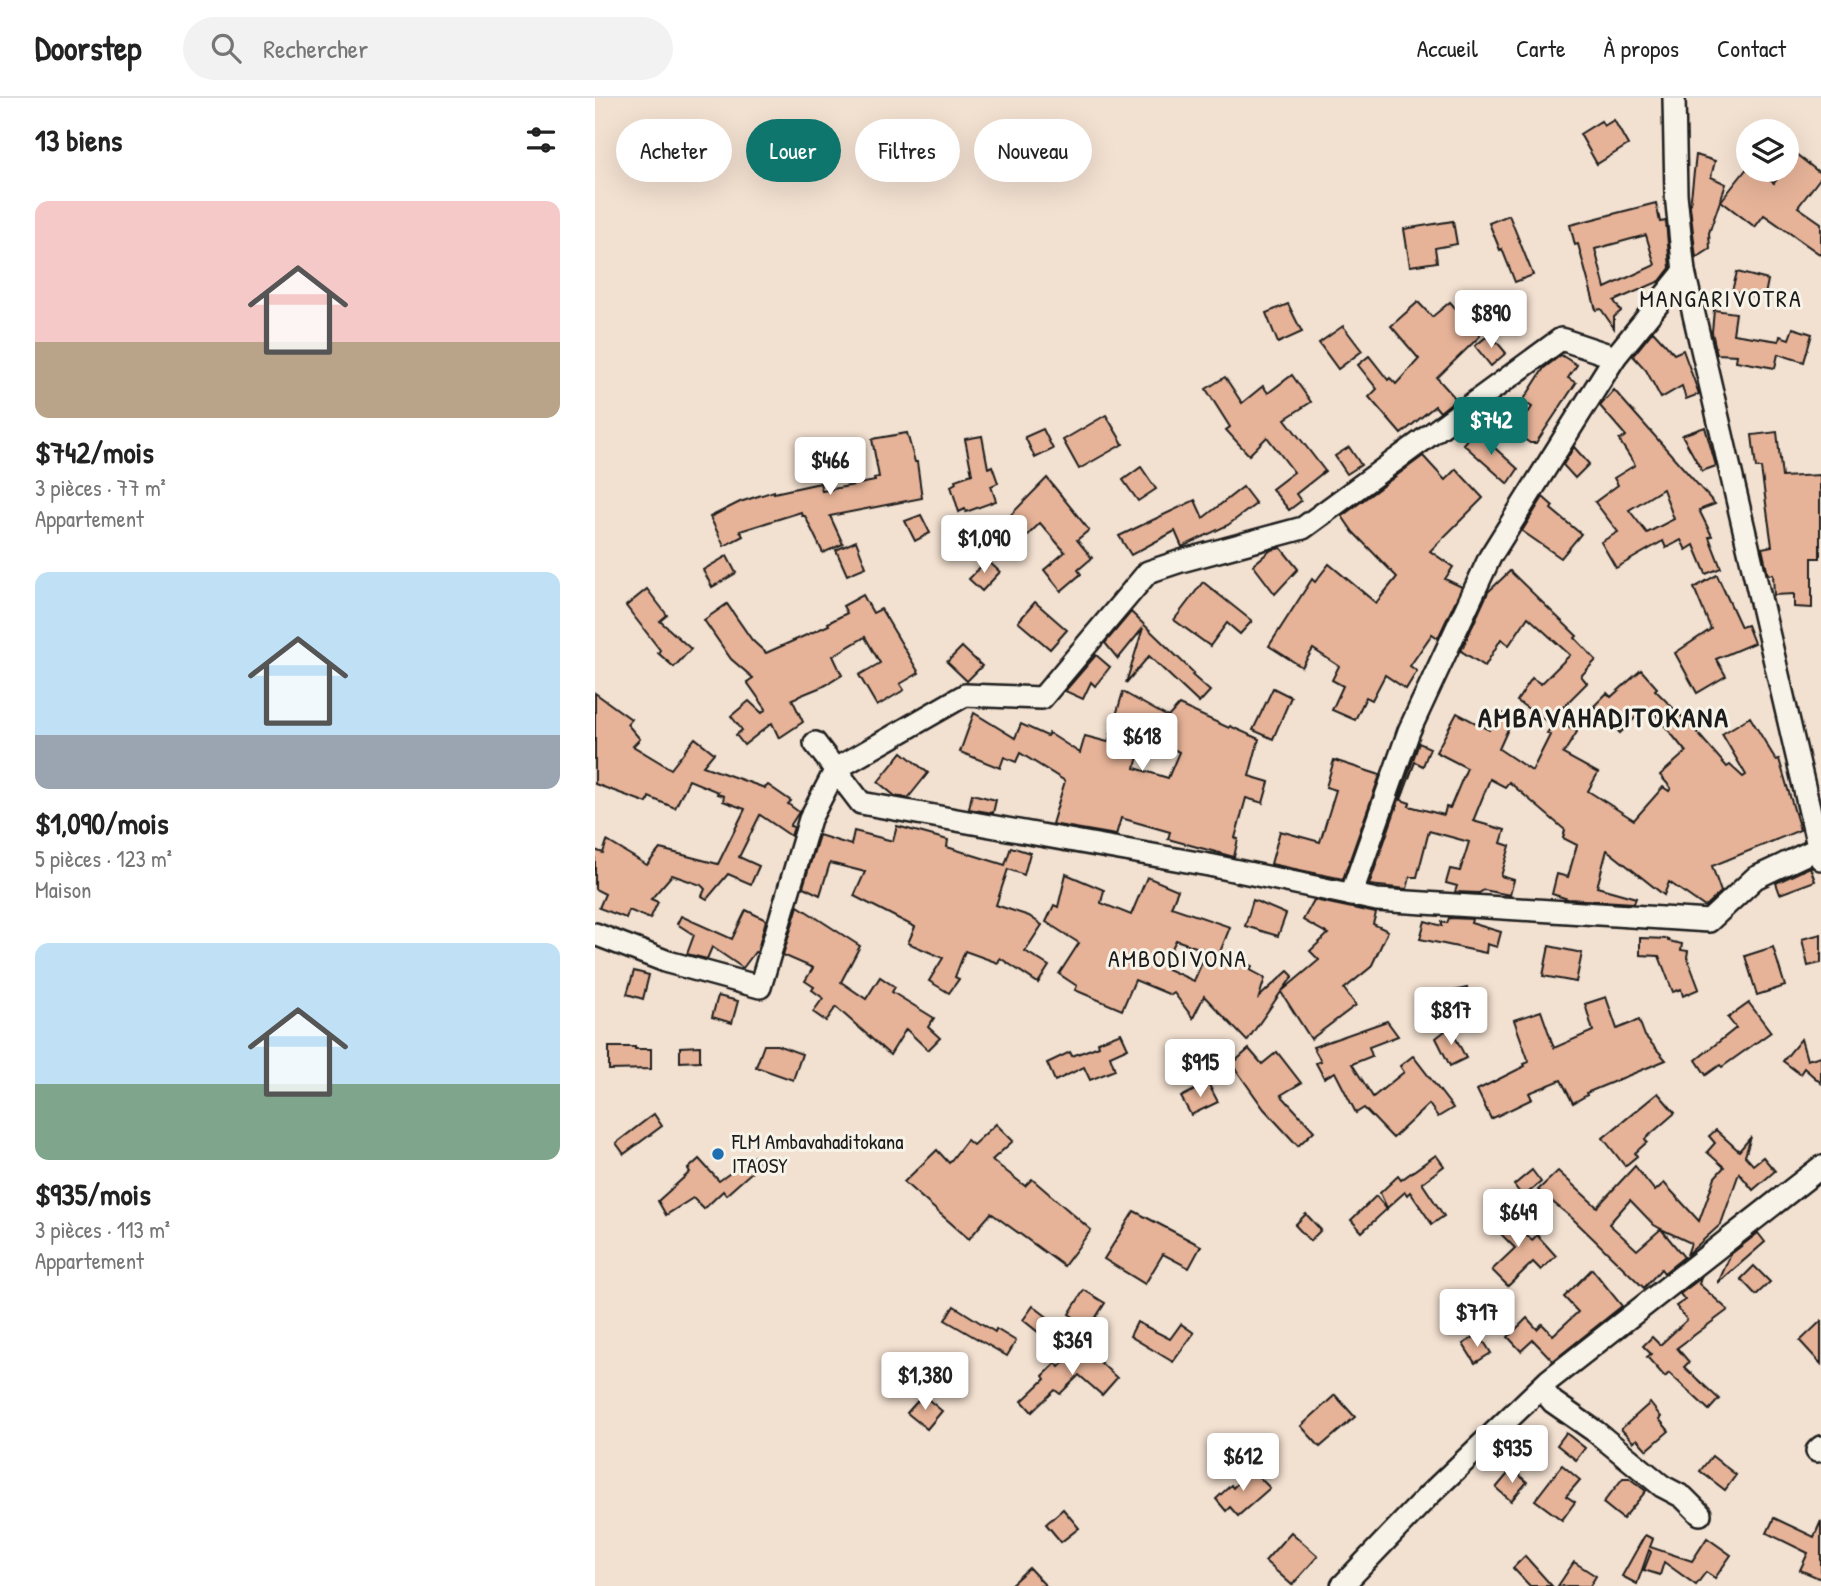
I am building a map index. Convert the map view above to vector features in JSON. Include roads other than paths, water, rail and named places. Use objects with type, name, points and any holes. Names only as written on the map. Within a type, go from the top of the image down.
[{"type":"street","points":[[815,743],[861,803],[1209,865],[1377,900],[1709,920],[1755,878],[1820,851],[1684,272],[1676,194],[1674,98]]},
{"type":"street","points":[[1351,895],[1409,731],[1490,557],[1615,357],[1684,272]]},
{"type":"street","points":[[595,934],[668,962],[760,986],[810,819],[835,769],[965,695],[1042,698],[1148,572],[1303,528],[1561,340],[1615,357]]},
{"type":"street","points":[[1342,1586],[1429,1495],[1541,1388],[1821,1167]]},
{"type":"street","points":[[1541,1388],[1553,1402],[1596,1432],[1662,1486],[1683,1497],[1700,1514]]},
{"type":"place","name":"FLM Ambavahaditokana ITAOSY","points":[[718,1154]]},
{"type":"district","name":"MANGARIVOTRA","points":[[1721,299]]},
{"type":"district","name":"AMBAVAHADITOKANA","points":[[1604,717]]},
{"type":"district","name":"AMBODIVONA","points":[[1178,959]]}]
